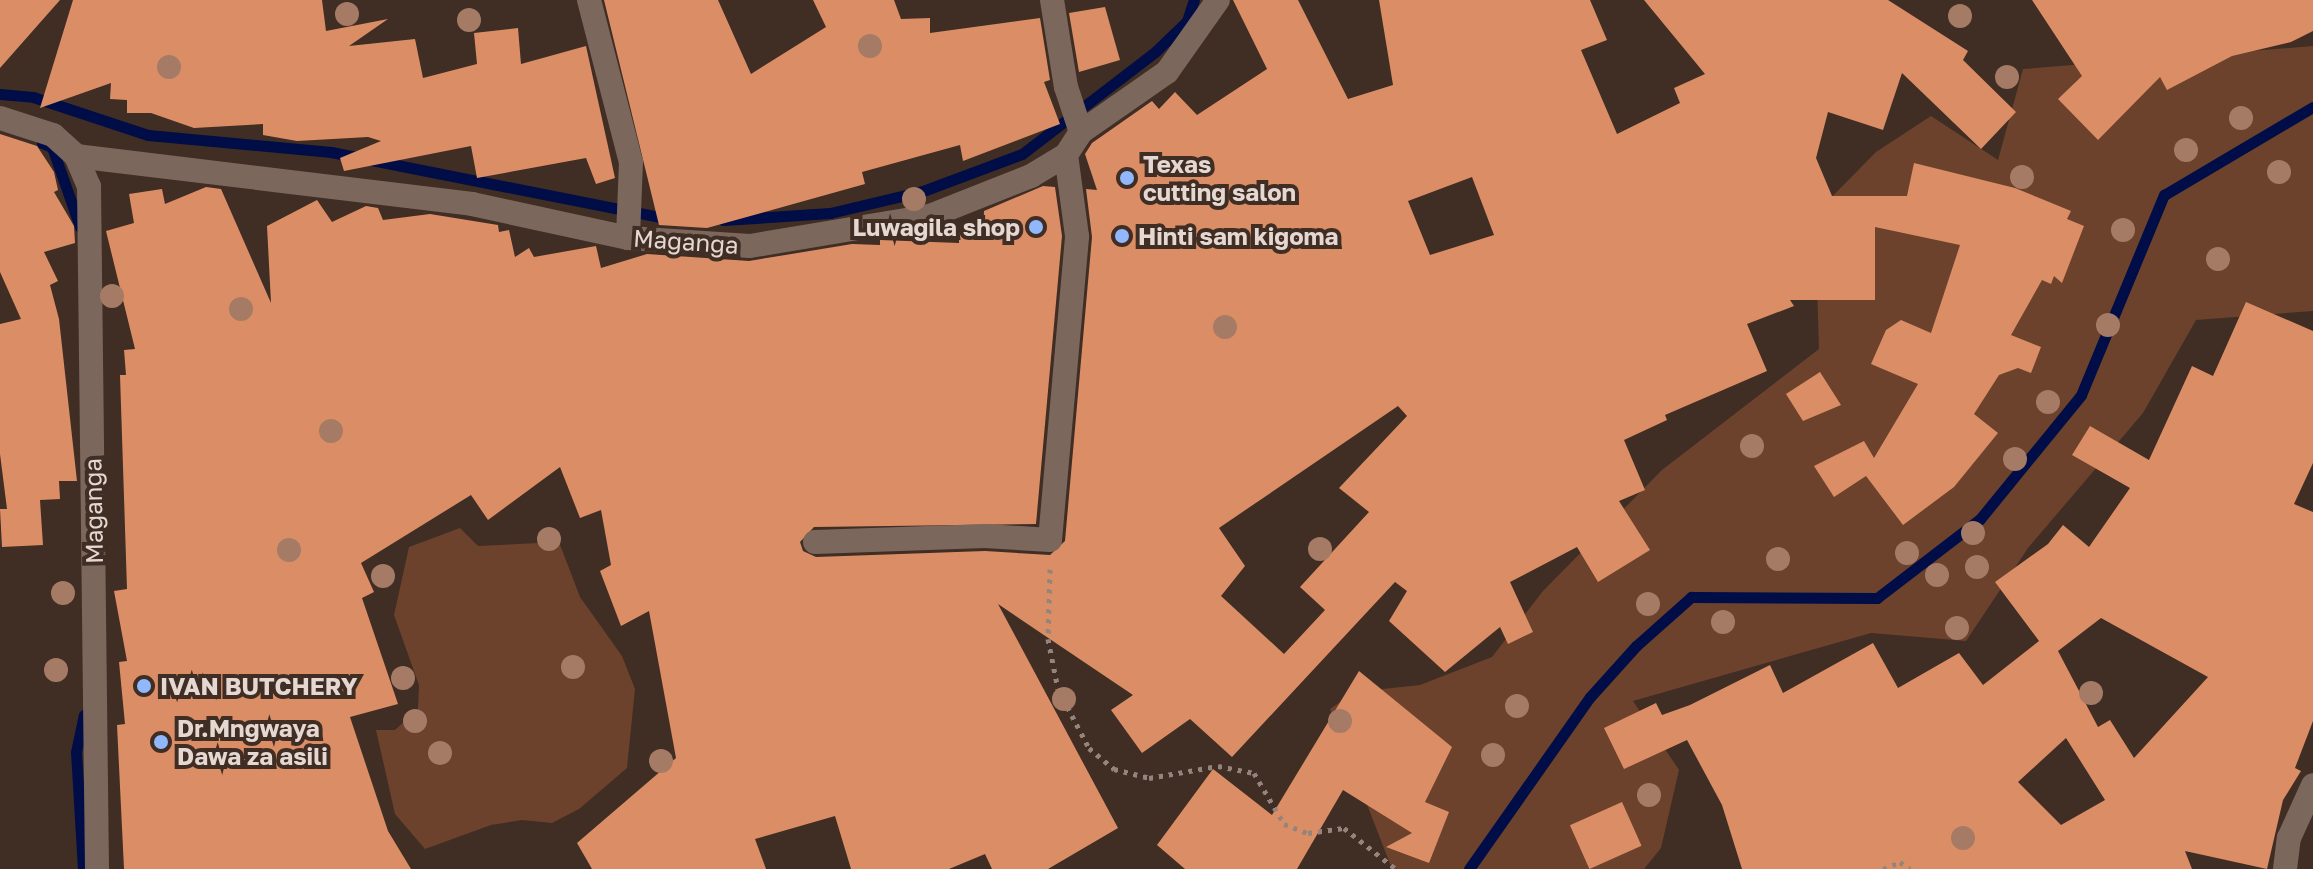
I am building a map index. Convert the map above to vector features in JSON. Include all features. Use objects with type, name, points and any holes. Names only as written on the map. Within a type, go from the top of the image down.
[{"type":"street","points":[[589,0],[631,162],[628,238]]},
{"type":"street","points":[[1052,0],[1066,87],[1081,132]]},
{"type":"street","name":"Maganga","points":[[76,156],[472,204],[628,238],[750,246],[930,216],[1031,176],[1066,155],[1081,132],[1167,72],[1218,0]]},
{"type":"street","points":[[0,118],[53,135],[76,156]]},
{"type":"street","points":[[815,542],[985,536],[1050,540],[1077,236],[1066,155]]},
{"type":"street","name":"Maganga","points":[[76,156],[89,186],[97,869]]},
{"type":"street","points":[[2285,869],[2289,838],[2313,785]]},
{"type":"path","points":[[1050,540],[1048,639],[1058,689],[1089,748],[1114,769],[1149,778],[1218,766],[1254,773],[1284,824],[1308,833],[1344,828],[1396,869]]},
{"type":"path","points":[[1883,869],[1900,862],[1910,869]]},
{"type":"shaded area","points":[[2313,46],[2313,311],[2196,320],[2143,413],[2028,548],[1966,641],[1871,633],[1633,701],[1679,770],[1661,848],[1644,869],[1392,869],[1330,709],[1355,692],[1420,685],[1492,657],[1543,591],[1662,470],[1819,349],[1815,214],[1876,152],[1931,116],[1998,160],[2023,69]]},
{"type":"shaded area","points":[[460,528],[478,546],[559,542],[580,597],[622,656],[635,689],[627,768],[579,809],[552,823],[522,820],[491,825],[425,849],[395,814],[376,730],[395,730],[418,709],[419,685],[394,615],[409,547]]},
{"type":"building","points":[[0,0],[60,0],[0,68]]},
{"type":"building","points":[[73,0],[322,0],[326,31],[388,19],[349,46],[415,39],[423,78],[477,64],[474,33],[518,28],[521,64],[586,46],[615,178],[596,184],[586,158],[477,178],[471,146],[344,171],[340,158],[381,141],[368,137],[297,141],[263,135],[263,124],[194,128],[151,113],[127,113],[127,100],[110,99],[111,83],[40,108]]},
{"type":"building","points":[[604,0],[718,0],[751,74],[826,27],[813,0],[894,0],[901,19],[930,18],[930,33],[1040,18],[1050,80],[1044,82],[1060,124],[963,161],[960,145],[862,172],[865,184],[707,228],[659,225]]},
{"type":"building","points":[[1233,0],[1298,0],[1348,99],[1393,85],[1379,0],[1590,0],[1607,40],[1581,50],[1617,134],[1680,103],[1674,88],[1705,74],[1644,0],[1888,0],[1968,51],[1963,60],[2016,112],[1981,149],[1902,73],[1883,130],[1828,112],[1816,158],[1832,196],[1907,196],[1914,163],[2015,188],[2071,211],[2067,219],[2084,226],[2062,283],[2054,276],[2051,284],[2042,280],[2011,335],[2041,347],[2031,373],[2018,368],[1999,375],[1974,414],[1998,433],[1954,487],[1903,525],[1866,476],[1834,497],[1814,466],[1864,441],[1874,458],[1918,384],[1871,364],[1886,330],[1901,320],[1931,333],[1960,245],[1875,227],[1875,300],[1790,300],[1794,306],[1747,324],[1767,371],[1665,415],[1667,420],[1624,440],[1645,490],[1619,501],[1650,550],[1598,582],[1577,547],[1510,582],[1533,632],[1508,644],[1500,627],[1445,672],[1389,621],[1407,591],[1395,582],[1232,757],[1190,719],[1142,753],[1111,710],[1133,695],[998,604],[1118,828],[1048,869],[992,869],[985,854],[949,869],[851,869],[835,816],[755,839],[766,869],[592,869],[577,843],[676,758],[649,611],[621,626],[600,571],[611,565],[601,510],[580,518],[560,467],[488,520],[471,495],[361,563],[374,592],[362,598],[398,704],[350,717],[388,831],[411,869],[124,869],[117,725],[125,724],[119,662],[127,661],[114,591],[127,589],[120,375],[126,375],[124,350],[135,349],[106,231],[134,223],[129,194],[162,189],[165,204],[206,187],[221,189],[271,303],[267,226],[317,200],[332,222],[366,206],[378,208],[383,220],[430,214],[498,225],[499,232],[509,230],[515,257],[529,248],[534,257],[596,246],[601,268],[647,254],[749,261],[852,244],[880,245],[880,240],[959,243],[959,233],[983,234],[984,211],[1043,186],[1055,187],[1062,236],[1036,524],[814,527],[800,542],[803,551],[816,557],[985,551],[1050,555],[1065,541],[1092,237],[1086,189],[1097,190],[1085,154],[1092,143],[1152,101],[1159,109],[1175,92],[1197,115],[1267,69]],"holes":[[[1472,177],[1494,235],[1430,255],[1408,201]],[[1398,406],[1407,416],[1339,488],[1369,512],[1300,587],[1325,610],[1284,654],[1221,596],[1245,566],[1219,528]]]},
{"type":"building","points":[[2032,0],[2313,0],[2313,31],[2291,42],[2232,56],[2167,90],[2160,77],[2098,140],[2058,99],[2082,76]]},
{"type":"building","points":[[1105,7],[1120,60],[1079,72],[1069,13]]},
{"type":"building","points":[[0,134],[37,146],[54,172],[58,190],[54,192],[74,226],[75,243],[44,252],[58,281],[50,285],[59,319],[77,481],[59,481],[60,499],[40,500],[43,545],[2,547],[0,509],[7,509],[0,454],[0,324],[21,319],[0,272]]},
{"type":"building","points":[[2246,302],[2313,331],[2313,463],[2294,504],[2313,512],[2313,721],[2295,768],[2301,771],[2283,800],[2267,869],[2185,851],[2192,869],[1742,869],[1722,805],[1687,740],[1624,769],[1604,728],[1656,703],[1662,715],[1690,705],[1770,665],[1783,693],[1873,643],[1898,688],[1959,653],[1983,685],[2039,641],[1995,582],[2048,544],[2063,525],[2089,547],[2130,488],[2072,455],[2090,426],[2149,460],[2192,366],[2213,376]],"holes":[[[2101,618],[2208,677],[2134,758],[2110,720],[2098,727],[2058,651]],[[2066,738],[2105,800],[2061,825],[2018,782]]]},
{"type":"building","points":[[1820,372],[1841,405],[1803,421],[1786,394]]},
{"type":"building","points":[[1359,671],[1452,747],[1425,802],[1449,812],[1429,863],[1386,847],[1412,833],[1343,790],[1297,869],[1185,869],[1157,845],[1213,769],[1272,815]]},
{"type":"building","points":[[1622,802],[1642,846],[1589,869],[1570,825]]},
{"type":"waterway","points":[[723,220],[830,213],[923,191],[1022,154],[1156,51],[1187,21],[1194,0]]},
{"type":"waterway","points":[[0,94],[33,97],[148,135],[331,152],[670,219]]},
{"type":"waterway","points":[[1469,869],[1590,697],[1636,646],[1691,597],[1877,598],[1980,519],[2081,395],[2164,195],[2313,107]]},
{"type":"waterway","points":[[42,143],[52,147],[80,227]]},
{"type":"waterway","points":[[83,869],[76,752],[84,715]]},
{"type":"place","name":"Texas cutting salon","points":[[1127,178]]},
{"type":"place","name":"Luwagila shop","points":[[1036,227]]},
{"type":"place","name":"Hinti sam kigoma","points":[[1122,236]]},
{"type":"place","name":"IVAN BUTCHERY","points":[[144,686]]},
{"type":"place","name":"Dr.Mngwaya Dawa za asili","points":[[161,742]]}]
